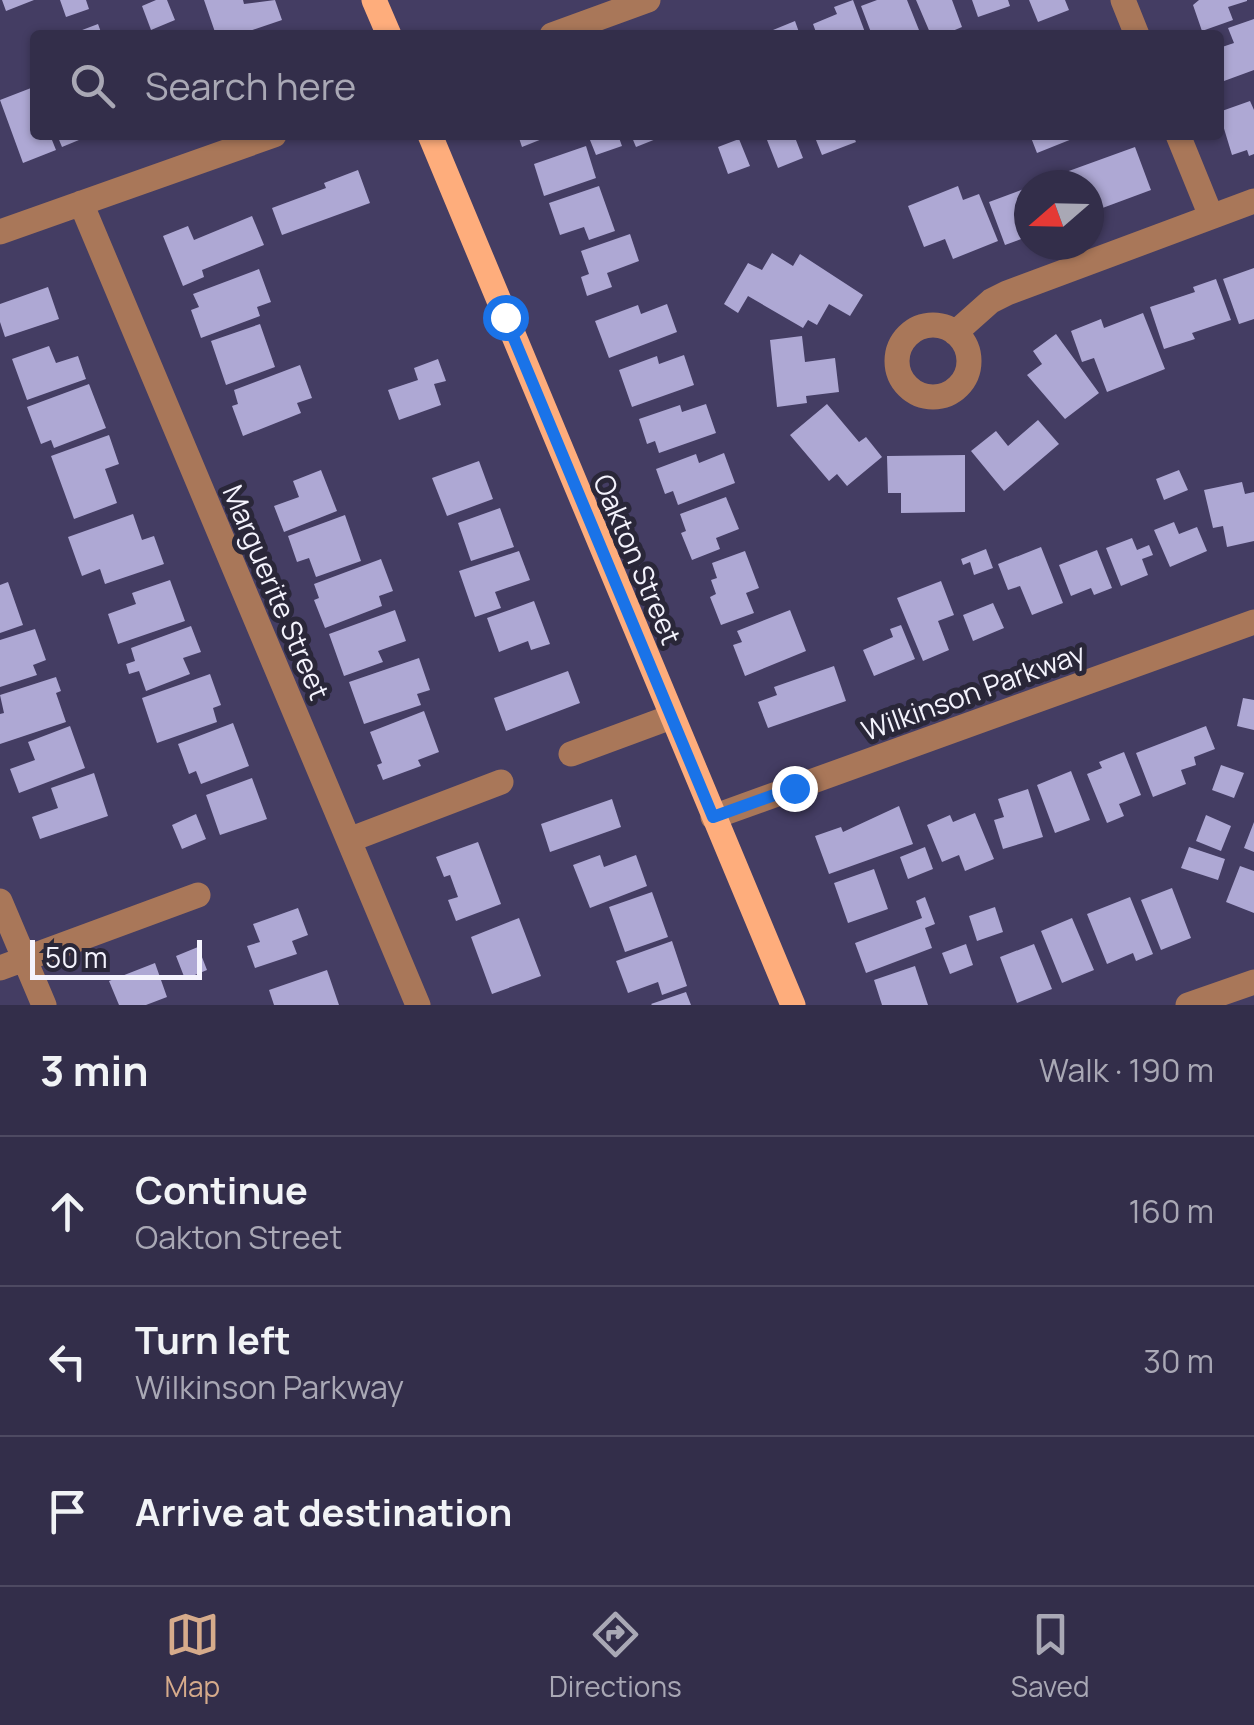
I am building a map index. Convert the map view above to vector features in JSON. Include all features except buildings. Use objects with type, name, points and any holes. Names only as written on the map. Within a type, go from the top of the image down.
[{"type":"main road","points":[[374,0],[386,30]]},
{"type":"main road","name":"Oakton Street","points":[[432,140],[793,1005]]},
{"type":"street","points":[[566,30],[648,0]]},
{"type":"street","points":[[1123,0],[1135,30]]},
{"type":"street","points":[[0,232],[260,140]]},
{"type":"street","points":[[1180,140],[1210,216]]},
{"type":"street","points":[[955,333],[991,301],[1007,293],[1254,201]]},
{"type":"street","name":"Marguerite Street","points":[[81,203],[418,1005]]},
{"type":"street","name":"Wilkinson Parkway","points":[[713,817],[1254,622]]},
{"type":"street","points":[[570,754],[671,717]]},
{"type":"street","points":[[349,840],[501,782]]},
{"type":"street","points":[[0,968],[198,895]]},
{"type":"street","points":[[0,901],[44,1005]]},
{"type":"street","points":[[1188,1005],[1254,982]]},
{"type":"route","points":[[505,317],[713,817],[794,788]]}]
